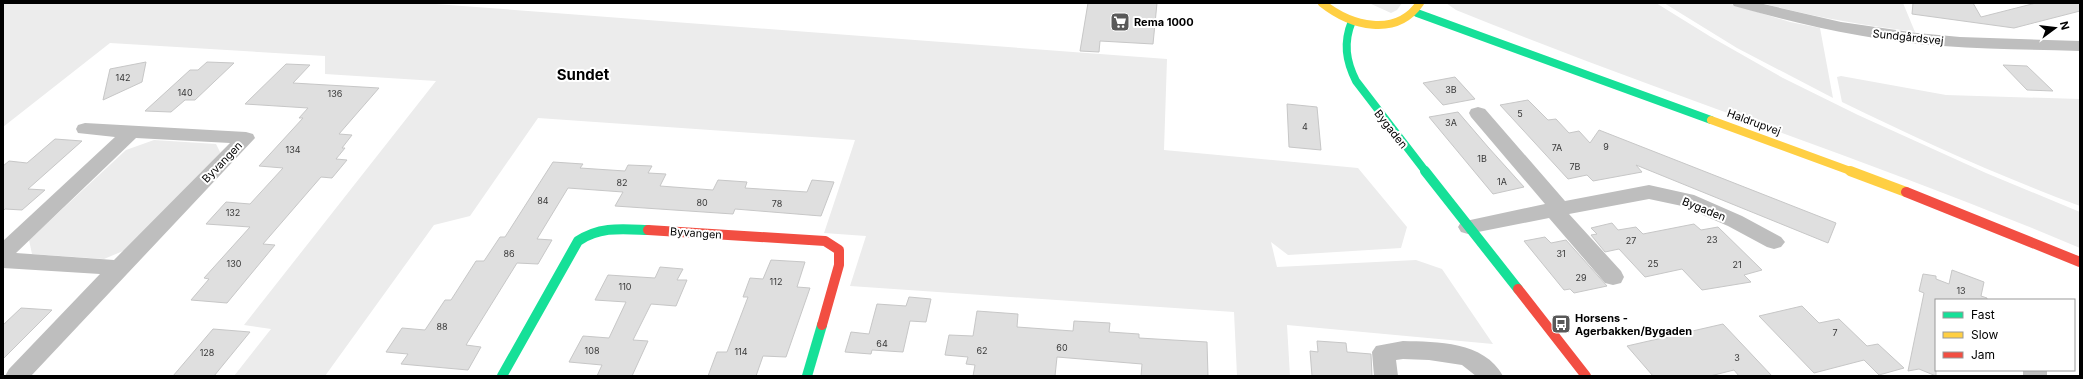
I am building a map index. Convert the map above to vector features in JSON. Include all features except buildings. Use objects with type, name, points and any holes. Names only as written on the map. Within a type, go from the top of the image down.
[{"type":"street","points":[[1322,3],[1338,16],[1352,21],[1368,24],[1387,24],[1410,18],[1417,13],[1420,3]]},
{"type":"street","name":"Sundgårdsvej","points":[[1740,3],[1824,25],[1875,34],[1944,41],[2080,46]]},
{"type":"street","name":"Haldrupvej","points":[[1417,13],[1913,194],[2080,262]]},
{"type":"street","name":"Bygaden","points":[[1352,21],[1348,28],[1344,48],[1350,72],[1361,90],[1586,376]]},
{"type":"street","points":[[1478,113],[1555,209],[1613,277]]},
{"type":"street","name":"Byvangen","points":[[17,376],[119,268],[246,138],[85,129]]},
{"type":"street","points":[[3,253],[132,132]]},
{"type":"street","name":"Bygaden","points":[[1468,227],[1649,192],[1687,200],[1735,221],[1774,242]]},
{"type":"street","name":"Byvangen","points":[[502,376],[578,241],[588,233],[610,228],[825,241],[839,250],[839,265],[807,376]]},
{"type":"street","points":[[3,260],[119,268]]},
{"type":"street","points":[[1386,376],[1384,352],[1396,349],[1456,354],[1472,360],[1491,376]]},
{"type":"shaded area","points":[[3,3],[422,3],[1167,59],[1164,150],[1358,168],[1407,227],[1401,248],[1288,255],[1271,242],[1277,267],[1416,260],[1442,269],[1493,344],[1287,325],[1290,376],[1237,376],[1234,312],[850,286],[866,236],[824,233],[855,140],[538,118],[470,216],[434,225],[325,376],[234,376],[271,329],[244,325],[436,81],[325,74],[325,56],[110,43],[3,127]]},
{"type":"shaded area","points":[[1369,3],[1402,3],[1397,10],[1391,13]]},
{"type":"shaded area","points":[[1446,3],[1656,3],[1711,37],[1783,78],[1858,115],[1986,173],[2080,212],[2080,248],[1925,186],[1534,41],[1456,10]]},
{"type":"shaded area","points":[[1664,3],[1728,3],[1790,22],[1820,28],[1833,98],[1737,48]]},
{"type":"shaded area","points":[[1762,3],[1903,3],[1915,32],[1838,20]]},
{"type":"shaded area","points":[[1841,76],[1946,95],[2080,99],[2080,206],[1960,157],[1842,102],[1837,77]]},
{"type":"shaded area","points":[[154,140],[216,144],[222,156],[135,246],[104,259],[32,254],[29,240],[126,150]]},
{"type":"traffic: fast","points":[[1417,13],[1711,120]]},
{"type":"traffic: fast","points":[[1352,21],[1346,39],[1347,56],[1352,73],[1361,90],[1518,289]]},
{"type":"traffic: fast","points":[[502,376],[578,241],[594,232],[603,230],[648,230]]},
{"type":"traffic: fast","points":[[807,376],[822,325]]},
{"type":"traffic: slow","points":[[1322,3],[1332,11],[1344,17],[1374,25],[1388,25],[1401,21],[1412,14],[1420,3]]},
{"type":"traffic: slow","points":[[1711,120],[1906,192]]},
{"type":"traffic: jam","points":[[1906,192],[2080,262]]},
{"type":"traffic: jam","points":[[648,230],[825,241],[839,250],[839,265],[822,325]]},
{"type":"traffic: jam","points":[[1518,289],[1586,376]]},
{"type":"place","name":"Rema 1000","points":[[1120,22]]},
{"type":"place","name":"Horsens - Agerbakken/Bygaden","points":[[1561,324]]},
{"type":"district","name":"Sundet","points":[[583,75]]}]
